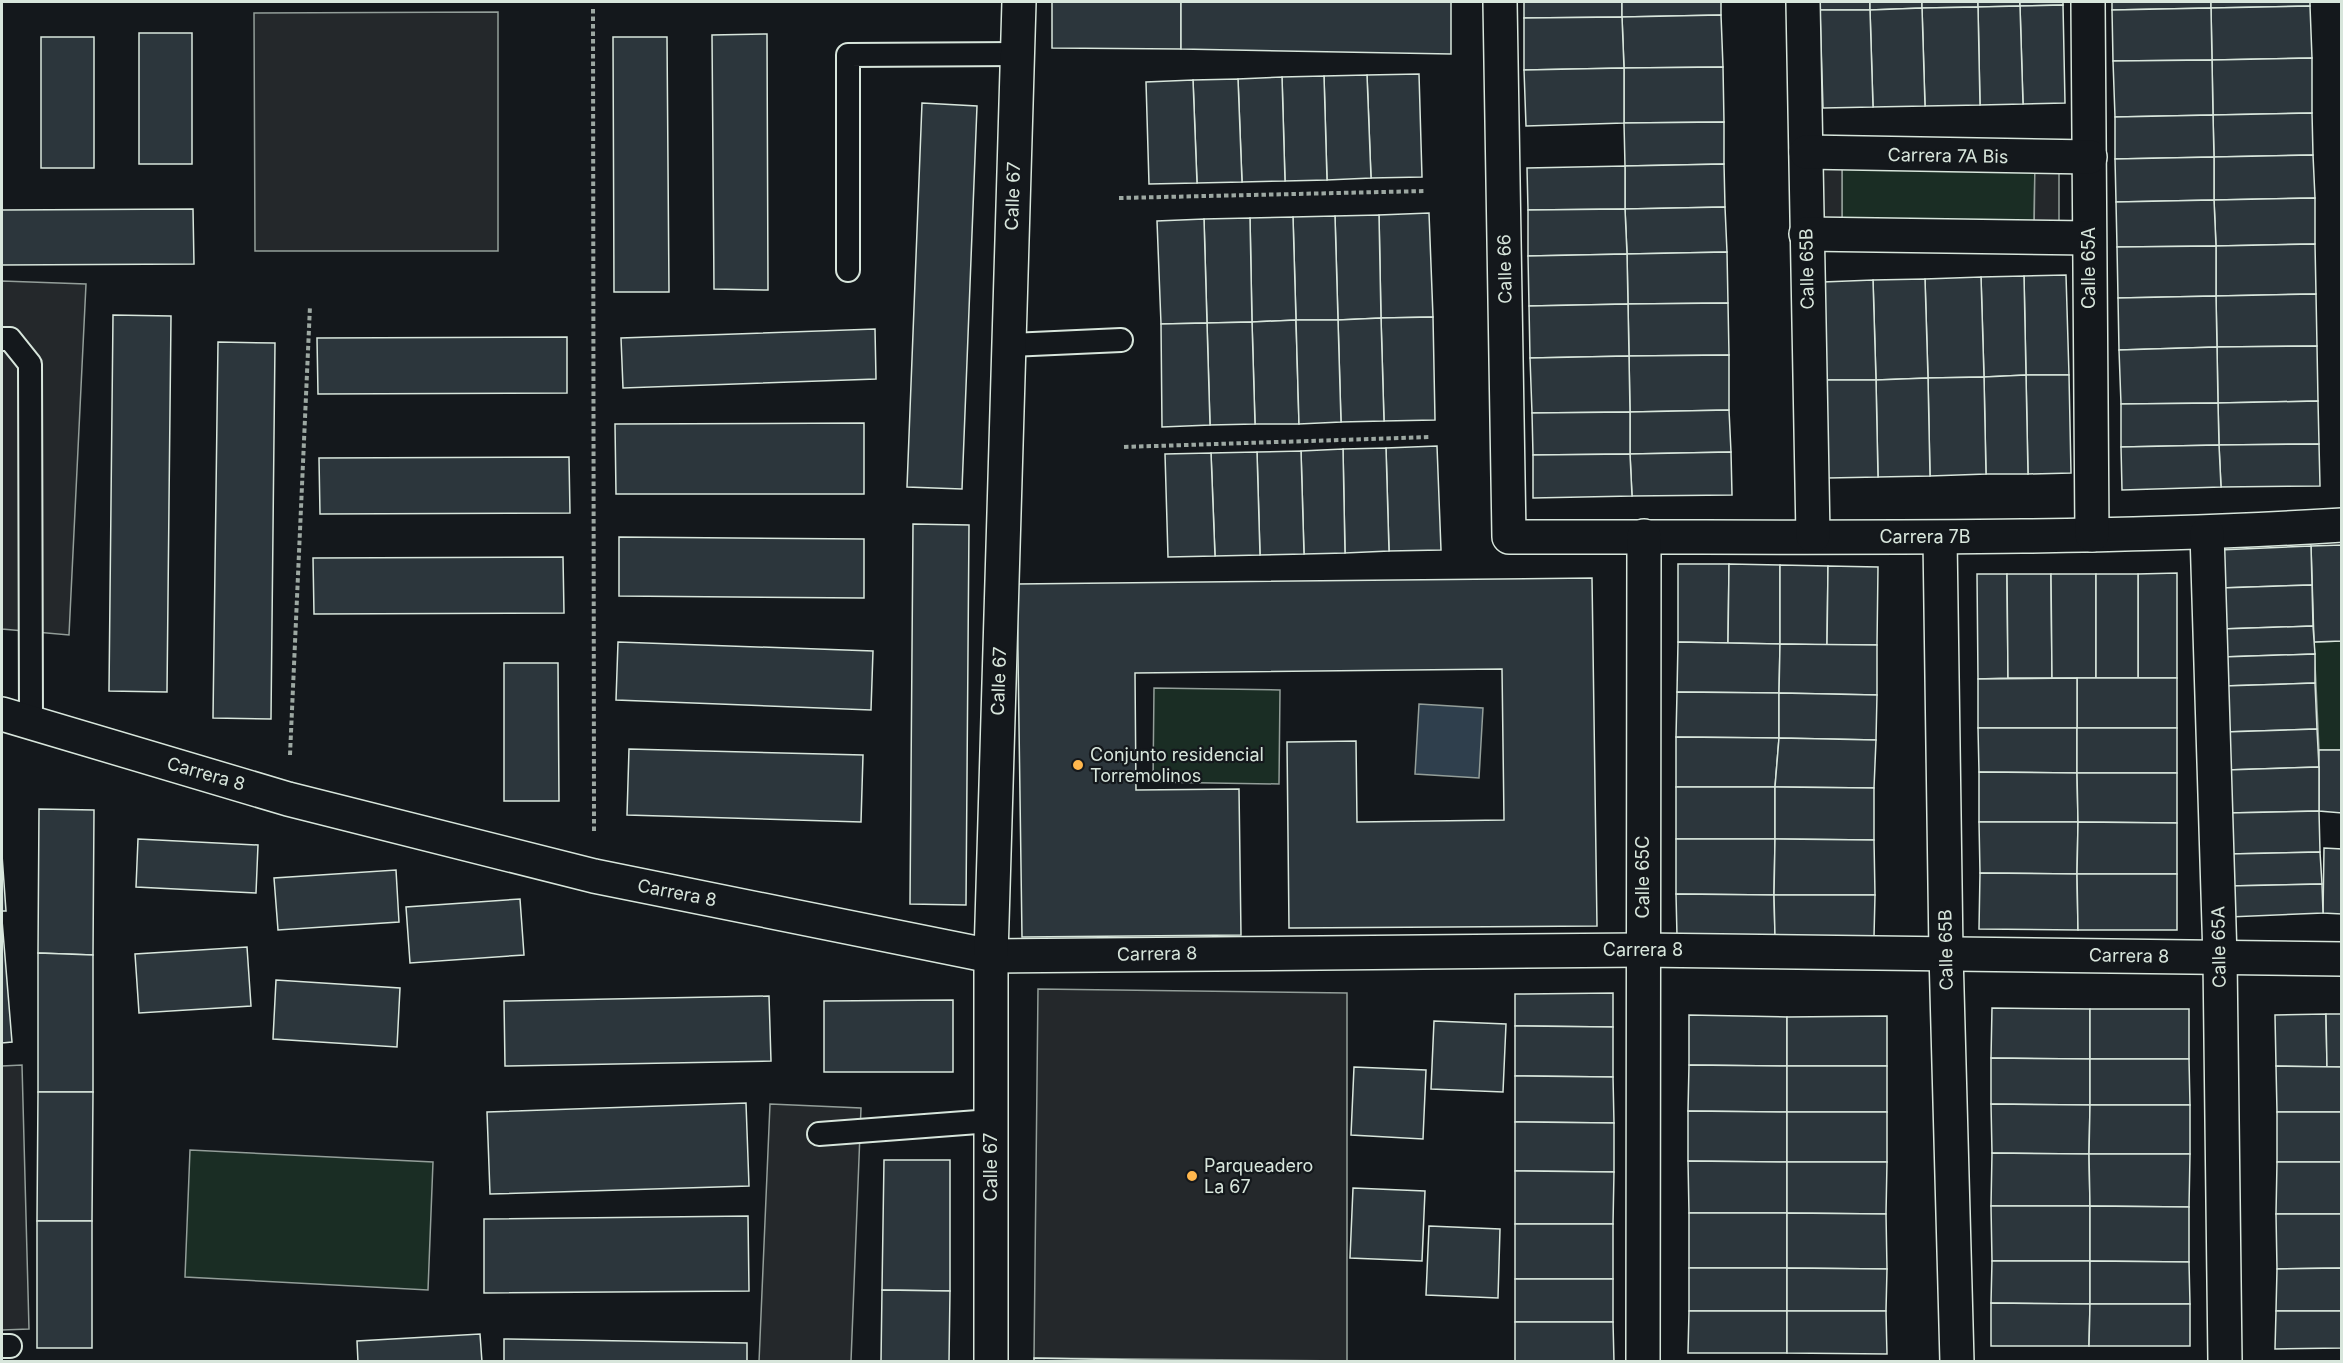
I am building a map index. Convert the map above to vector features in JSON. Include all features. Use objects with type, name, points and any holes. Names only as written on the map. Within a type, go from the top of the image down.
[{"type":"street","name":"Calle 67","points":[[991,1362],[991,956],[1018,2]]},
{"type":"street","name":"Calle 66","points":[[1500,2],[1509,537]]},
{"type":"street","name":"Calle 65B","points":[[1803,2],[1813,536]]},
{"type":"street","name":"Calle 65A","points":[[2088,2],[2092,535]]},
{"type":"street","name":"Carrera 7A Bis","points":[[1806,152],[2090,157]]},
{"type":"street","points":[[1806,234],[2089,238]]},
{"type":"street","name":"Carrera 7B","points":[[1509,537],[1940,538],[2207,533],[2342,525]]},
{"type":"street","name":"Calle 65A","points":[[2207,533],[2220,958],[2225,1362]]},
{"type":"street","name":"Calle 65C","points":[[1643,1362],[1644,536]]},
{"type":"street","name":"Calle 65B","points":[[1940,538],[1946,953],[1957,1362]]},
{"type":"street","name":"Carrera 8","points":[[16,719],[288,799],[594,876],[991,956],[1642,950],[2342,959]]},
{"type":"lane","points":[[848,270],[848,55],[1017,54]]},
{"type":"lane","points":[[2,339],[10,339],[30,364],[16,719]]},
{"type":"lane","points":[[1009,345],[1121,340]]},
{"type":"lane","points":[[819,1134],[991,1121]]},
{"type":"path","points":[[593,9],[594,876]]},
{"type":"path","points":[[1119,198],[1426,191]]},
{"type":"path","points":[[288,799],[309,306]]},
{"type":"path","points":[[1124,447],[1431,436]]},
{"type":"green space","points":[[1842,155],[2035,157],[2034,237],[1842,234]]},
{"type":"green space","points":[[2341,641],[2341,750],[2319,750],[2314,642]]},
{"type":"green space","points":[[1154,688],[1280,690],[1279,784],[1153,782]]},
{"type":"green space","points":[[190,1150],[433,1162],[428,1290],[185,1277]]},
{"type":"shaded area","points":[[498,12],[498,251],[255,251],[254,13]]},
{"type":"shaded area","points":[[1822,154],[1842,155],[1842,234],[1822,234]]},
{"type":"shaded area","points":[[2035,157],[2059,157],[2059,238],[2034,237]]},
{"type":"shaded area","points":[[2,281],[86,284],[69,635],[2,629]]},
{"type":"shaded area","name":"Parqueadero La 67","points":[[1038,989],[1347,993],[1347,1361],[1034,1358]]},
{"type":"shaded area","points":[[22,1065],[29,1329],[2,1330],[2,1066]]},
{"type":"shaded area","points":[[770,1104],[861,1108],[851,1361],[759,1362]]},
{"type":"water","points":[[1419,704],[1483,708],[1479,778],[1415,774]]},
{"type":"building","points":[[1052,2],[1181,2],[1181,49],[1052,48]]},
{"type":"building","points":[[1181,2],[1451,2],[1451,54],[1181,49]]},
{"type":"building","points":[[1524,2],[1622,2],[1622,17],[1524,18]]},
{"type":"building","points":[[1622,2],[1721,2],[1721,15],[1622,17]]},
{"type":"building","points":[[1820,2],[1870,2],[1870,10],[1820,10]]},
{"type":"building","points":[[1870,2],[1922,2],[1922,8],[1870,10]]},
{"type":"building","points":[[1922,2],[1978,2],[1978,7],[1922,8]]},
{"type":"building","points":[[1978,2],[2020,2],[2020,6],[1978,7]]},
{"type":"building","points":[[2020,2],[2063,2],[2063,5],[2020,6]]},
{"type":"building","points":[[2112,2],[2211,2],[2211,8],[2112,10]]},
{"type":"building","points":[[2211,2],[2310,2],[2310,6],[2211,8]]},
{"type":"building","points":[[2063,5],[2065,103],[2023,104],[2020,6]]},
{"type":"building","points":[[2020,6],[2023,104],[1980,105],[1978,7]]},
{"type":"building","points":[[2310,6],[2312,58],[2212,60],[2211,8]]},
{"type":"building","points":[[1978,7],[1980,105],[1925,106],[1922,8]]},
{"type":"building","points":[[1922,8],[1925,106],[1873,107],[1870,10]]},
{"type":"building","points":[[2211,8],[2212,60],[2113,61],[2112,10]]},
{"type":"building","points":[[1820,10],[1870,10],[1873,107],[1823,108]]},
{"type":"building","points":[[1721,15],[1723,67],[1624,68],[1622,17]]},
{"type":"building","points":[[1622,17],[1624,68],[1524,70],[1524,18]]},
{"type":"building","points":[[139,33],[192,33],[192,164],[139,164]]},
{"type":"building","points":[[767,34],[768,290],[714,289],[712,35]]},
{"type":"building","points":[[41,37],[94,37],[94,168],[41,168]]},
{"type":"building","points":[[613,37],[667,37],[669,292],[614,292]]},
{"type":"building","points":[[2312,58],[2312,113],[2213,115],[2212,60]]},
{"type":"building","points":[[2212,60],[2213,115],[2115,117],[2113,61]]},
{"type":"building","points":[[1723,67],[1724,122],[1624,123],[1624,68]]},
{"type":"building","points":[[1624,68],[1624,123],[1526,126],[1524,70]]},
{"type":"building","points":[[1419,74],[1422,177],[1371,178],[1367,75]]},
{"type":"building","points":[[1367,75],[1371,178],[1327,180],[1324,76]]},
{"type":"building","points":[[1324,76],[1327,180],[1285,181],[1282,77]]},
{"type":"building","points":[[1282,77],[1285,181],[1242,182],[1238,79]]},
{"type":"building","points":[[1238,79],[1242,182],[1197,183],[1193,80]]},
{"type":"building","points":[[1193,80],[1197,183],[1149,184],[1146,82]]},
{"type":"building","points":[[922,103],[977,106],[962,489],[907,487]]},
{"type":"building","points":[[2312,113],[2313,155],[2214,157],[2213,115]]},
{"type":"building","points":[[2213,115],[2214,157],[2115,159],[2115,117]]},
{"type":"building","points":[[1724,122],[1724,164],[1625,166],[1624,123]]},
{"type":"building","points":[[2313,155],[2315,198],[2214,200],[2214,157]]},
{"type":"building","points":[[2214,157],[2214,200],[2116,202],[2115,159]]},
{"type":"building","points":[[1724,164],[1725,207],[1625,209],[1625,166]]},
{"type":"building","points":[[1625,166],[1625,209],[1528,210],[1527,168]]},
{"type":"building","points":[[2315,198],[2315,244],[2216,246],[2214,200]]},
{"type":"building","points":[[2214,200],[2216,246],[2117,247],[2116,202]]},
{"type":"building","points":[[1725,207],[1727,252],[1627,254],[1625,209]]},
{"type":"building","points":[[193,209],[194,264],[2,265],[2,210]]},
{"type":"building","points":[[1625,209],[1627,254],[1528,256],[1528,210]]},
{"type":"building","points":[[1429,213],[1433,317],[1381,318],[1379,215]]},
{"type":"building","points":[[1379,215],[1381,318],[1338,320],[1335,216]]},
{"type":"building","points":[[1335,216],[1338,320],[1296,320],[1293,217]]},
{"type":"building","points":[[1293,217],[1296,320],[1252,322],[1250,218]]},
{"type":"building","points":[[1250,218],[1252,322],[1207,323],[1204,219]]},
{"type":"building","points":[[1204,219],[1207,323],[1161,324],[1157,221]]},
{"type":"building","points":[[2315,244],[2316,294],[2216,296],[2216,246]]},
{"type":"building","points":[[2216,246],[2216,296],[2118,298],[2117,247]]},
{"type":"building","points":[[1727,252],[1728,303],[1628,304],[1627,254]]},
{"type":"building","points":[[1627,254],[1628,304],[1529,306],[1528,256]]},
{"type":"building","points":[[2066,275],[2069,375],[2026,375],[2024,276]]},
{"type":"building","points":[[2024,276],[2026,375],[1984,377],[1981,277]]},
{"type":"building","points":[[1981,277],[1984,377],[1928,378],[1925,279]]},
{"type":"building","points":[[1925,279],[1928,378],[1876,380],[1873,280]]},
{"type":"building","points":[[1873,280],[1876,380],[1825,380],[1823,282]]},
{"type":"building","points":[[2316,294],[2317,346],[2217,347],[2216,296]]},
{"type":"building","points":[[2216,296],[2217,347],[2119,350],[2118,298]]},
{"type":"building","points":[[1728,303],[1729,355],[1629,356],[1628,304]]},
{"type":"building","points":[[1628,304],[1629,356],[1530,358],[1529,306]]},
{"type":"building","points":[[113,315],[171,316],[167,692],[109,691]]},
{"type":"building","points":[[1433,317],[1435,420],[1384,421],[1381,318]]},
{"type":"building","points":[[1381,318],[1384,421],[1341,422],[1338,320]]},
{"type":"building","points":[[1296,320],[1299,424],[1255,424],[1252,322]]},
{"type":"building","points":[[1296,320],[1338,320],[1341,422],[1299,424]]},
{"type":"building","points":[[1252,322],[1255,424],[1210,425],[1207,323]]},
{"type":"building","points":[[1207,323],[1210,425],[1162,427],[1161,324]]},
{"type":"building","points":[[875,329],[876,379],[623,388],[621,338]]},
{"type":"building","points":[[567,337],[567,393],[318,394],[317,338]]},
{"type":"building","points":[[218,342],[275,343],[271,719],[213,718]]},
{"type":"building","points":[[2317,346],[2318,401],[2218,403],[2217,347]]},
{"type":"building","points":[[2217,347],[2218,403],[2121,404],[2119,350]]},
{"type":"building","points":[[1729,355],[1729,410],[1630,412],[1629,356]]},
{"type":"building","points":[[1629,356],[1630,412],[1532,413],[1530,358]]},
{"type":"building","points":[[2026,375],[2069,375],[2071,473],[2028,474]]},
{"type":"building","points":[[2026,375],[2028,474],[1986,474],[1984,377]]},
{"type":"building","points":[[1984,377],[1986,474],[1930,476],[1928,378]]},
{"type":"building","points":[[1928,378],[1930,476],[1878,477],[1876,380]]},
{"type":"building","points":[[1825,380],[1876,380],[1878,477],[1828,478]]},
{"type":"building","points":[[2318,401],[2319,444],[2219,445],[2218,403]]},
{"type":"building","points":[[2218,403],[2219,445],[2121,447],[2121,404]]},
{"type":"building","points":[[1729,410],[1731,452],[1630,454],[1630,412]]},
{"type":"building","points":[[1630,412],[1630,454],[1533,455],[1532,413]]},
{"type":"building","points":[[864,423],[864,494],[616,494],[615,424]]},
{"type":"building","points":[[2319,444],[2320,486],[2221,487],[2219,445]]},
{"type":"building","points":[[2219,445],[2221,487],[2122,490],[2121,447]]},
{"type":"building","points":[[1437,446],[1441,550],[1389,551],[1386,448]]},
{"type":"building","points":[[1386,448],[1389,551],[1345,553],[1343,449]]},
{"type":"building","points":[[1343,449],[1345,553],[1304,554],[1301,451]]},
{"type":"building","points":[[1301,451],[1304,554],[1260,555],[1257,452]]},
{"type":"building","points":[[1257,452],[1260,555],[1215,556],[1211,453]]},
{"type":"building","points":[[1731,452],[1732,495],[1632,496],[1630,454]]},
{"type":"building","points":[[1211,453],[1215,556],[1168,557],[1165,454]]},
{"type":"building","points":[[1630,454],[1632,496],[1533,498],[1533,455]]},
{"type":"building","points":[[569,457],[570,513],[320,514],[319,458]]},
{"type":"building","points":[[913,524],[969,525],[966,905],[910,904]]},
{"type":"building","points":[[619,537],[864,539],[864,598],[619,596]]},
{"type":"building","points":[[2342,545],[2342,641],[2314,642],[2311,546]]},
{"type":"building","points":[[2311,546],[2312,585],[2220,588],[2219,550]]},
{"type":"building","points":[[563,557],[564,613],[314,614],[313,558]]},
{"type":"building","points":[[1678,564],[1729,564],[1728,643],[1678,642]]},
{"type":"building","points":[[1729,564],[1780,565],[1780,644],[1728,643]]},
{"type":"building","points":[[1780,565],[1828,566],[1827,645],[1780,644]]},
{"type":"building","points":[[1828,566],[1878,567],[1877,645],[1827,645]]},
{"type":"building","points":[[2177,573],[2177,678],[2138,678],[2138,574]]},
{"type":"building","points":[[1977,574],[2007,574],[2008,678],[1978,679]]},
{"type":"building","points":[[2007,574],[2051,574],[2052,678],[2008,678]]},
{"type":"building","points":[[2051,574],[2096,574],[2096,678],[2052,678]]},
{"type":"building","points":[[2096,574],[2138,574],[2138,678],[2096,678]]},
{"type":"building","name":"Conjunto residencial Torremolinos","points":[[1592,578],[1597,926],[1289,928],[1287,742],[1356,741],[1357,822],[1504,820],[1502,669],[1135,673],[1136,790],[1239,789],[1241,935],[1022,937],[1017,584]]},
{"type":"building","points":[[2312,585],[2313,626],[2221,629],[2220,588]]},
{"type":"building","points":[[2313,626],[2315,654],[2222,657],[2221,629]]},
{"type":"building","points":[[618,642],[873,651],[871,710],[616,700]]},
{"type":"building","points":[[1678,642],[1780,644],[1779,693],[1677,692]]},
{"type":"building","points":[[1780,644],[1877,645],[1877,695],[1779,693]]},
{"type":"building","points":[[2315,654],[2315,683],[2223,686],[2222,657]]},
{"type":"building","points":[[504,663],[558,663],[559,801],[504,801]]},
{"type":"building","points":[[2077,678],[2177,678],[2177,728],[2077,728]]},
{"type":"building","points":[[2077,678],[2077,728],[1978,728],[1978,679]]},
{"type":"building","points":[[2315,683],[2317,729],[2224,732],[2223,686]]},
{"type":"building","points":[[1677,692],[1779,693],[1779,738],[1676,737]]},
{"type":"building","points":[[1779,693],[1877,695],[1876,740],[1779,738]]},
{"type":"building","points":[[1978,728],[2077,728],[2077,773],[1979,772]]},
{"type":"building","points":[[2077,728],[2177,728],[2177,773],[2077,773]]},
{"type":"building","points":[[2317,729],[2319,767],[2226,770],[2224,732]]},
{"type":"building","points":[[1676,737],[1779,738],[1775,787],[1676,787]]},
{"type":"building","points":[[1779,738],[1876,740],[1874,788],[1775,787]]},
{"type":"building","points":[[629,749],[863,755],[861,822],[627,815]]},
{"type":"building","points":[[2319,750],[2342,750],[2342,813],[2319,811]]},
{"type":"building","points":[[2319,767],[2319,811],[2227,813],[2226,770]]},
{"type":"building","points":[[1979,772],[2077,773],[2078,822],[1979,822]]},
{"type":"building","points":[[2077,773],[2177,773],[2177,823],[2078,822]]},
{"type":"building","points":[[1676,787],[1775,787],[1775,839],[1676,839]]},
{"type":"building","points":[[1775,787],[1874,788],[1874,840],[1775,839]]},
{"type":"building","points":[[39,809],[94,810],[93,955],[38,953]]},
{"type":"building","points":[[2319,811],[2320,852],[2228,854],[2227,813]]},
{"type":"building","points":[[1979,822],[2078,822],[2077,874],[1980,873]]},
{"type":"building","points":[[2078,822],[2177,823],[2177,874],[2077,874]]},
{"type":"building","points":[[138,839],[258,845],[256,893],[136,887]]},
{"type":"building","points":[[1676,839],[1775,839],[1774,895],[1676,894]]},
{"type":"building","points":[[1775,839],[1874,840],[1875,895],[1774,895]]},
{"type":"building","points":[[2324,848],[2342,849],[2342,914],[2323,913]]},
{"type":"building","points":[[2320,852],[2322,884],[2228,886],[2228,854]]},
{"type":"building","points":[[2,855],[6,911],[2,911]]},
{"type":"building","points":[[396,870],[399,922],[278,930],[274,878]]},
{"type":"building","points":[[1980,873],[2077,874],[2078,930],[1979,929]]},
{"type":"building","points":[[2077,874],[2177,874],[2177,930],[2078,930]]},
{"type":"building","points":[[2322,884],[2323,913],[2229,917],[2228,886]]},
{"type":"building","points":[[1676,894],[1774,895],[1775,937],[1677,936]]},
{"type":"building","points":[[1774,895],[1875,895],[1874,937],[1775,937]]},
{"type":"building","points":[[520,899],[524,955],[410,963],[406,907]]},
{"type":"building","points":[[2,920],[12,1042],[2,1043]]},
{"type":"building","points":[[247,947],[251,1006],[139,1013],[135,954]]},
{"type":"building","points":[[38,953],[93,955],[93,1092],[38,1092]]},
{"type":"building","points":[[276,980],[400,988],[397,1047],[273,1039]]},
{"type":"building","points":[[1613,993],[1613,1027],[1515,1026],[1515,994]]},
{"type":"building","points":[[769,996],[771,1061],[505,1066],[504,1001]]},
{"type":"building","points":[[953,1000],[953,1072],[824,1072],[824,1001]]},
{"type":"building","points":[[1992,1008],[2090,1009],[2090,1059],[1991,1058]]},
{"type":"building","points":[[2090,1009],[2189,1009],[2189,1059],[2090,1059]]},
{"type":"building","points":[[2326,1014],[2327,1067],[2276,1066],[2275,1015]]},
{"type":"building","points":[[2326,1014],[2342,1014],[2342,1067],[2327,1067]]},
{"type":"building","points":[[1689,1015],[1787,1017],[1787,1066],[1689,1065]]},
{"type":"building","points":[[1887,1016],[1887,1066],[1787,1066],[1787,1017]]},
{"type":"building","points":[[1434,1021],[1506,1024],[1503,1092],[1431,1089]]},
{"type":"building","points":[[1515,1026],[1613,1027],[1613,1077],[1515,1076]]},
{"type":"building","points":[[1991,1058],[2090,1059],[2090,1105],[1991,1104]]},
{"type":"building","points":[[2090,1059],[2189,1059],[2190,1105],[2090,1105]]},
{"type":"building","points":[[1689,1065],[1787,1066],[1787,1112],[1688,1111]]},
{"type":"building","points":[[1787,1066],[1887,1066],[1887,1112],[1787,1112]]},
{"type":"building","points":[[2276,1066],[2342,1067],[2342,1112],[2277,1112]]},
{"type":"building","points":[[1354,1067],[1426,1070],[1423,1139],[1351,1135]]},
{"type":"building","points":[[1515,1076],[1613,1077],[1614,1123],[1515,1122]]},
{"type":"building","points":[[38,1092],[93,1092],[92,1221],[37,1221]]},
{"type":"building","points":[[746,1103],[749,1186],[490,1194],[487,1112]]},
{"type":"building","points":[[1991,1104],[2090,1105],[2089,1154],[1992,1153]]},
{"type":"building","points":[[2090,1105],[2190,1105],[2190,1154],[2089,1154]]},
{"type":"building","points":[[1688,1111],[1787,1112],[1787,1162],[1688,1161]]},
{"type":"building","points":[[1787,1112],[1887,1112],[1887,1162],[1787,1162]]},
{"type":"building","points":[[2277,1112],[2342,1112],[2342,1162],[2277,1162]]},
{"type":"building","points":[[1515,1122],[1614,1123],[1614,1172],[1515,1171]]},
{"type":"building","points":[[1992,1153],[2089,1154],[2090,1206],[1991,1206]]},
{"type":"building","points":[[2089,1154],[2190,1154],[2189,1207],[2090,1206]]},
{"type":"building","points":[[884,1160],[950,1160],[950,1291],[882,1290]]},
{"type":"building","points":[[1688,1161],[1787,1162],[1787,1213],[1689,1213]]},
{"type":"building","points":[[1787,1162],[1887,1162],[1886,1214],[1787,1213]]},
{"type":"building","points":[[2277,1162],[2342,1162],[2342,1214],[2276,1214]]},
{"type":"building","points":[[1515,1171],[1614,1172],[1613,1224],[1515,1224]]},
{"type":"building","points":[[1353,1188],[1425,1191],[1422,1261],[1350,1258]]},
{"type":"building","points":[[1991,1206],[2090,1206],[2090,1261],[1992,1261]]},
{"type":"building","points":[[2090,1206],[2189,1207],[2189,1262],[2090,1261]]},
{"type":"building","points":[[1689,1213],[1787,1213],[1787,1268],[1689,1268]]},
{"type":"building","points":[[1787,1213],[1886,1214],[1887,1269],[1787,1268]]},
{"type":"building","points":[[2276,1214],[2342,1214],[2342,1268],[2277,1269]]},
{"type":"building","points":[[748,1216],[749,1291],[484,1293],[484,1219]]},
{"type":"building","points":[[37,1221],[92,1221],[92,1348],[37,1348]]},
{"type":"building","points":[[1515,1224],[1613,1224],[1613,1279],[1515,1279]]},
{"type":"building","points":[[1429,1226],[1500,1229],[1498,1298],[1426,1295]]},
{"type":"building","points":[[1992,1261],[2090,1261],[2090,1304],[1991,1303]]},
{"type":"building","points":[[2090,1261],[2189,1262],[2190,1304],[2090,1304]]},
{"type":"building","points":[[1689,1268],[1787,1268],[1787,1311],[1689,1311]]},
{"type":"building","points":[[1787,1268],[1887,1269],[1886,1311],[1787,1311]]},
{"type":"building","points":[[2342,1268],[2342,1311],[2276,1311],[2277,1269]]},
{"type":"building","points":[[1515,1279],[1613,1279],[1613,1322],[1515,1322]]},
{"type":"building","points":[[882,1290],[950,1291],[949,1362],[881,1362]]},
{"type":"building","points":[[1991,1303],[2090,1304],[2089,1346],[1991,1346]]},
{"type":"building","points":[[2090,1304],[2190,1304],[2190,1346],[2089,1346]]},
{"type":"building","points":[[1689,1311],[1787,1311],[1787,1353],[1688,1353]]},
{"type":"building","points":[[1787,1311],[1886,1311],[1887,1354],[1787,1353]]},
{"type":"building","points":[[2276,1311],[2342,1311],[2342,1348],[2275,1349]]},
{"type":"building","points":[[1515,1322],[1613,1322],[1614,1362],[1515,1362]]},
{"type":"building","points":[[480,1334],[482,1362],[358,1362],[357,1341]]},
{"type":"building","points":[[504,1339],[747,1343],[747,1362],[504,1362]]},
{"type":"building","points":[[1034,1358],[1184,1361],[1184,1362],[1034,1362]]},
{"type":"place","name":"Conjunto residencial Torremolinos","points":[[1078,765]]},
{"type":"place","name":"Parqueadero La 67","points":[[1192,1176]]}]
